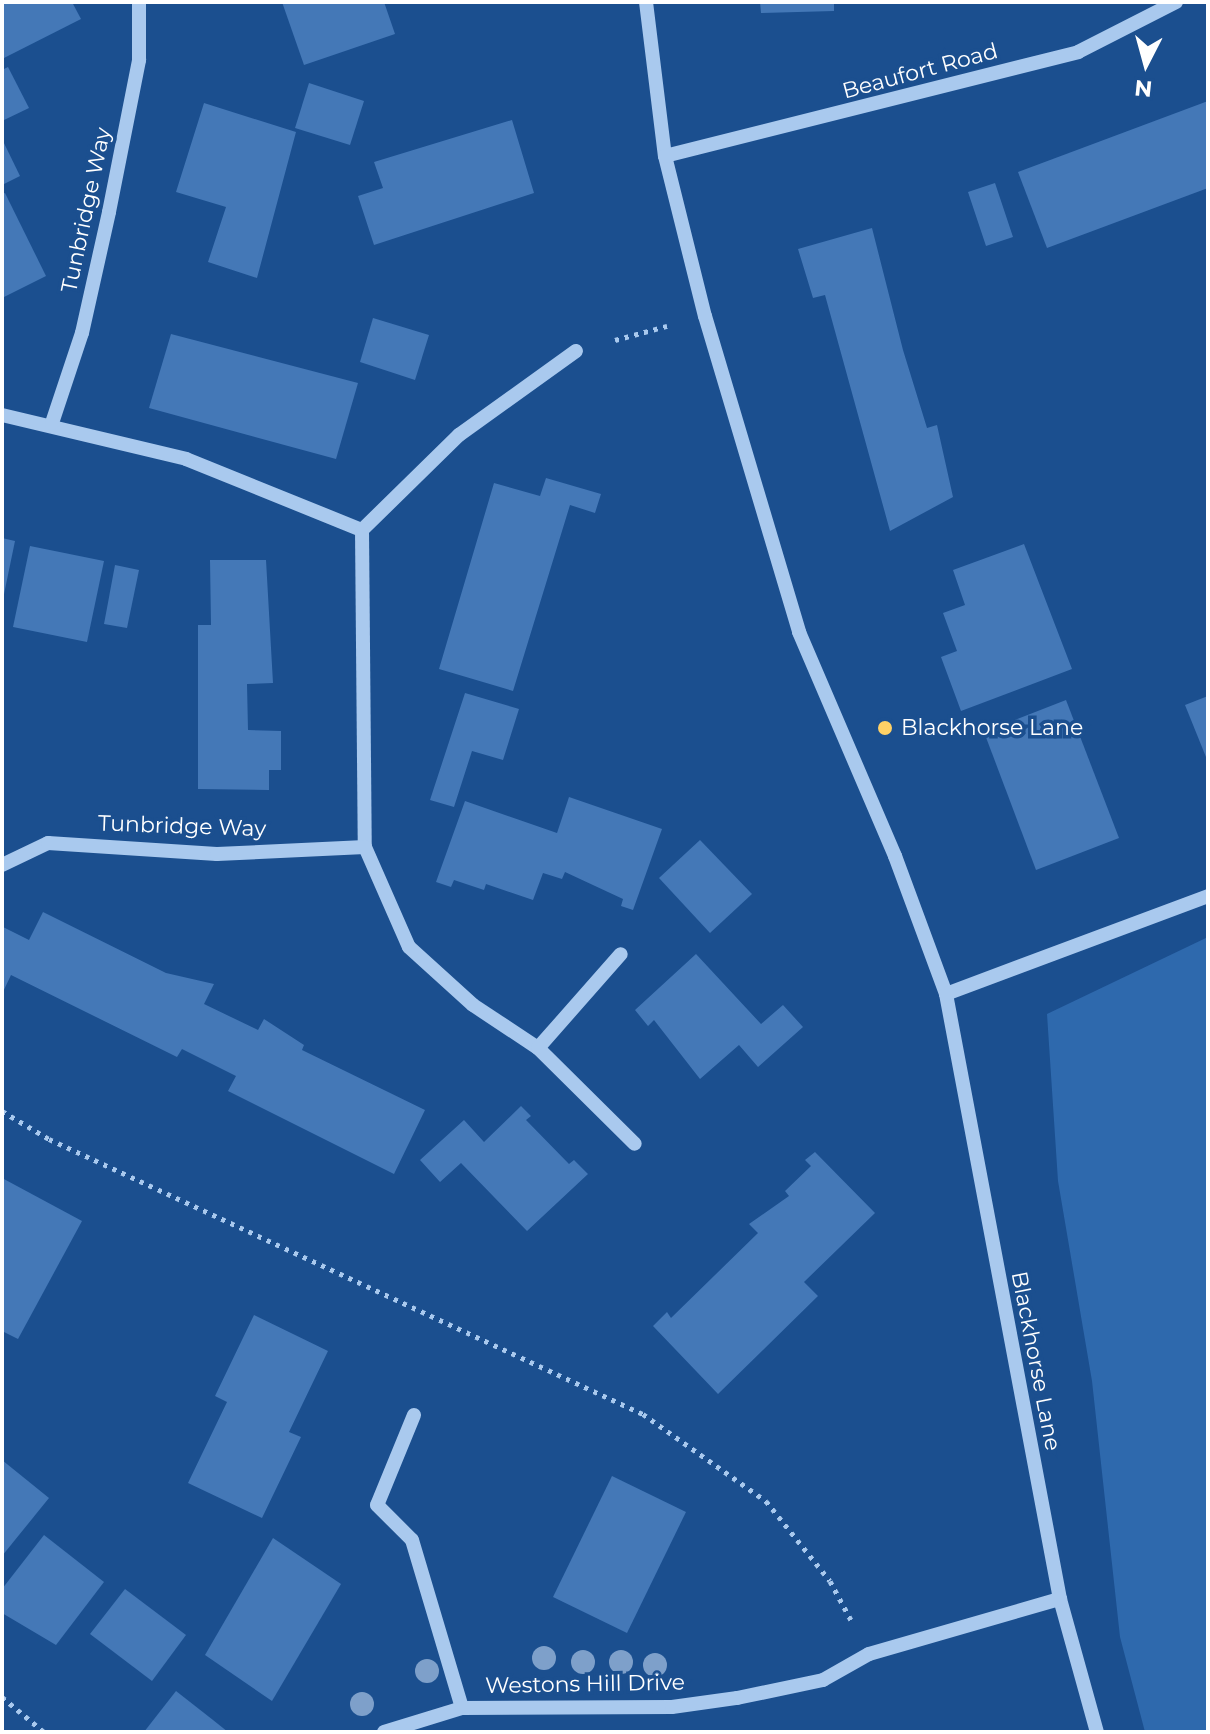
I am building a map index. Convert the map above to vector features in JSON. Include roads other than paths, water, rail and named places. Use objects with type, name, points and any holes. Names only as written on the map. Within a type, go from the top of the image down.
[{"type":"street","name":"Tunbridge Way","points":[[52,423],[82,333],[109,212],[139,60],[139,2]]},
{"type":"street","name":"Blackhorse Lane","points":[[646,2],[665,156],[705,316],[799,632],[895,856],[946,994],[1060,1599],[1097,1732]]},
{"type":"street","name":"Beaufort Road","points":[[665,156],[1078,52],[1176,2]]},
{"type":"street","points":[[576,351],[459,435],[362,530],[365,847],[409,947],[473,1005],[538,1048],[635,1144]]},
{"type":"street","points":[[2,415],[52,423],[186,459],[362,530]]},
{"type":"street","name":"Tunbridge Way","points":[[2,865],[48,843],[217,854],[365,847]]},
{"type":"street","points":[[946,994],[1208,896]]},
{"type":"street","points":[[538,1048],[621,954]]},
{"type":"street","points":[[414,1415],[377,1505],[412,1540],[462,1708]]},
{"type":"street","name":"Westons Hill Drive","points":[[384,1732],[462,1708],[672,1707],[823,1680],[869,1654],[1060,1599]]},
{"type":"place","name":"Blackhorse Lane","points":[[885,728]]}]
